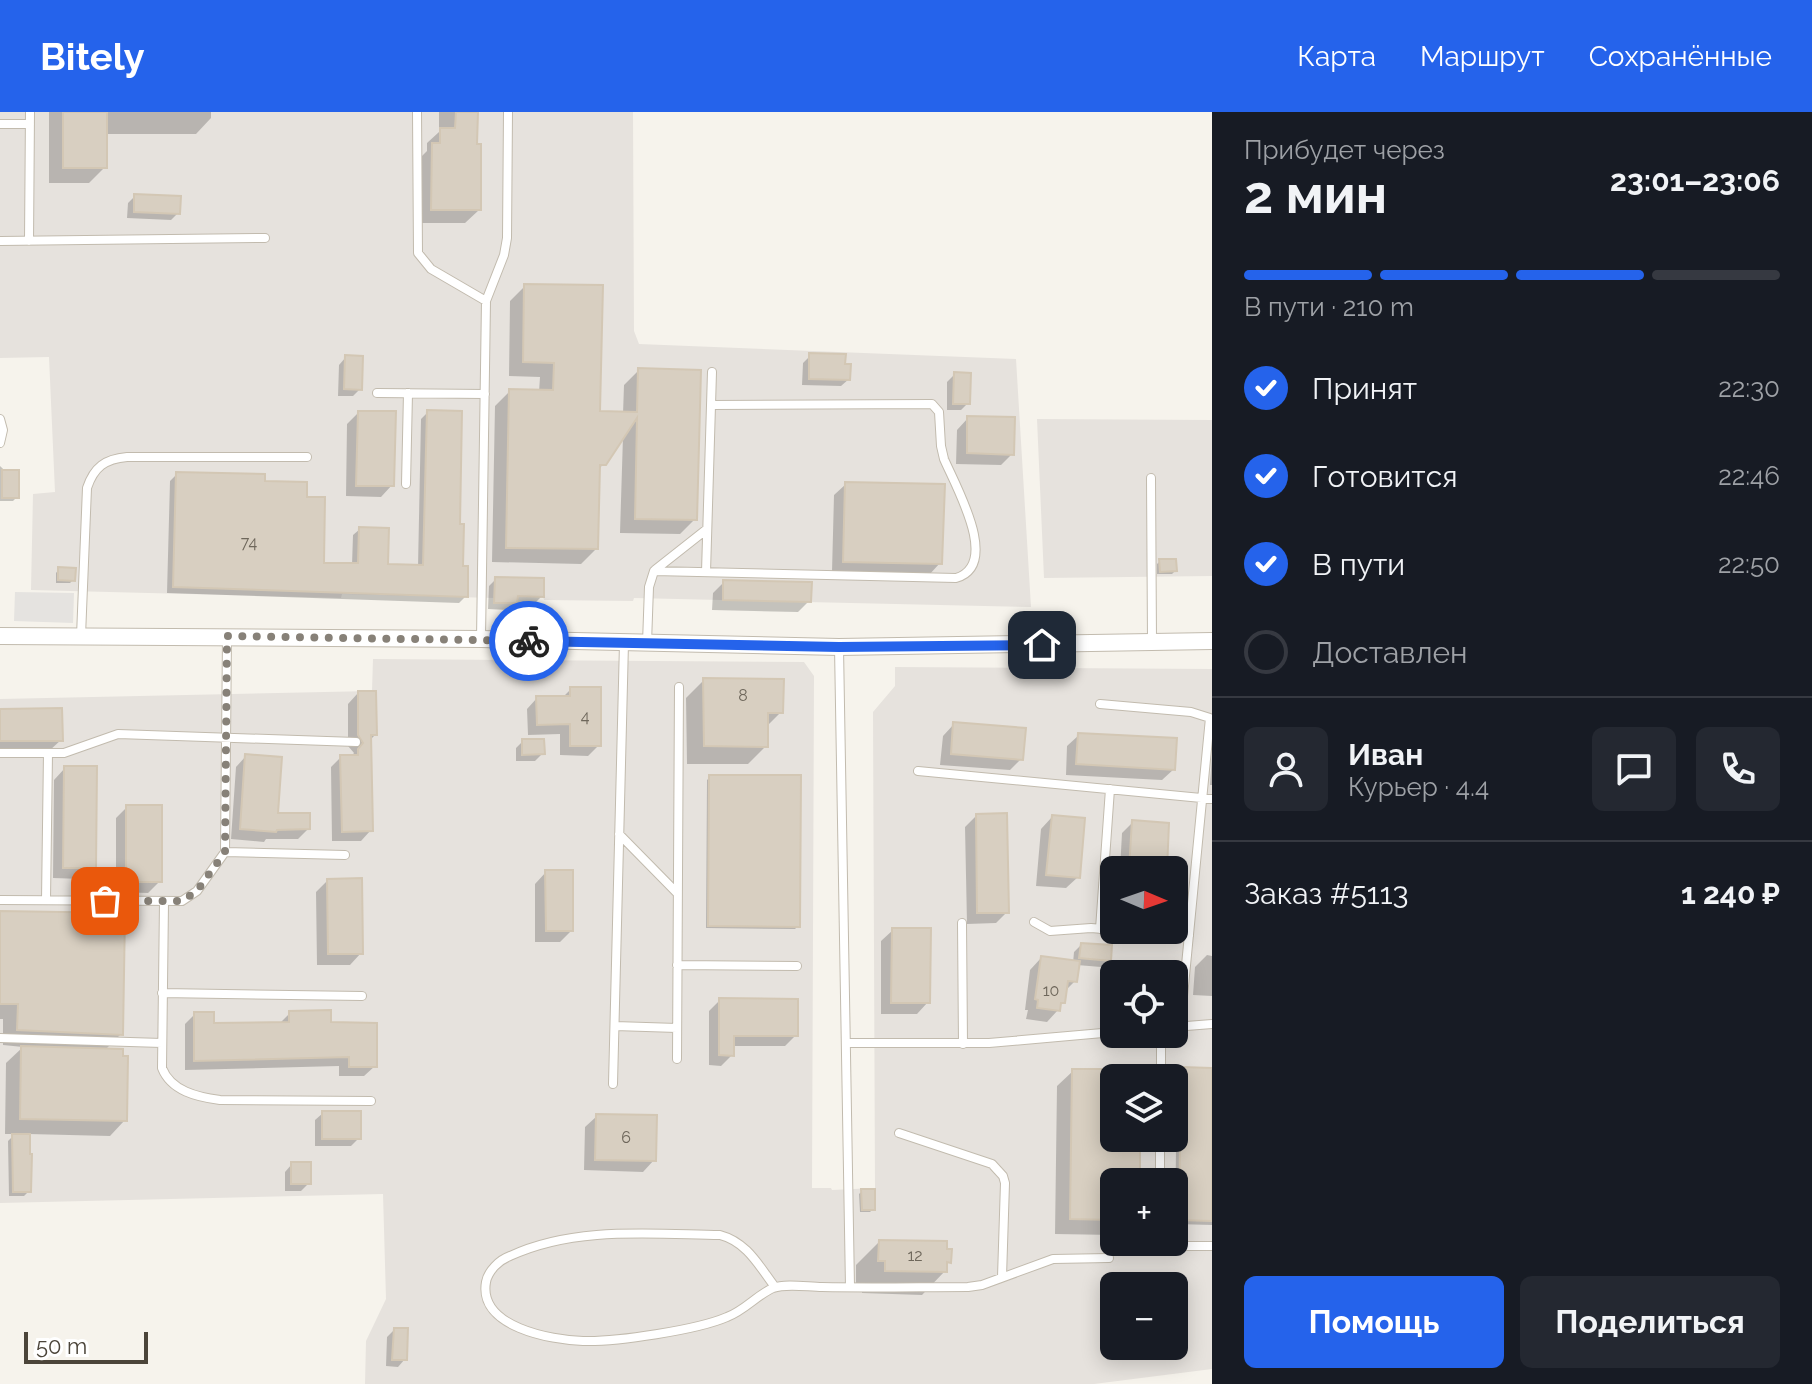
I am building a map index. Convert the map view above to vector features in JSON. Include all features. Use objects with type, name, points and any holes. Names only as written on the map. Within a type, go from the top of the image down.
[{"type":"street","points":[[0,636],[481,639],[839,647],[1212,641]]},
{"type":"lane","points":[[29,241],[30,112]]},
{"type":"lane","points":[[417,112],[418,253],[431,269],[486,301]]},
{"type":"lane","points":[[481,639],[486,301],[504,255],[507,238],[508,112]]},
{"type":"lane","points":[[0,124],[30,124]]},
{"type":"lane","points":[[0,241],[265,238]]},
{"type":"lane","points":[[706,572],[712,372]]},
{"type":"lane","points":[[377,393],[485,394]]},
{"type":"lane","points":[[406,484],[408,393]]},
{"type":"lane","points":[[654,571],[956,578],[972,569],[977,550],[975,537],[941,446],[939,412],[932,404],[711,405]]},
{"type":"lane","points":[[0,419],[3,430],[0,443]]},
{"type":"lane","points":[[81,636],[87,488],[92,473],[100,464],[127,457],[307,457]]},
{"type":"lane","points":[[1151,478],[1152,643]]},
{"type":"lane","points":[[647,644],[649,587],[654,571],[707,529]]},
{"type":"lane","points":[[0,900],[164,902],[182,901],[190,897],[225,852],[227,636]]},
{"type":"lane","points":[[613,1084],[624,643]]},
{"type":"lane","points":[[839,647],[850,1287]]},
{"type":"lane","points":[[677,1059],[679,687]]},
{"type":"lane","points":[[1100,704],[1191,712],[1211,718],[1207,798],[1186,960]]},
{"type":"lane","points":[[0,753],[72,751],[118,734],[356,742]]},
{"type":"lane","points":[[46,900],[48,753]]},
{"type":"lane","points":[[918,771],[1207,798]]},
{"type":"lane","points":[[1105,856],[1110,789]]},
{"type":"lane","points":[[619,834],[678,894]]},
{"type":"lane","points":[[225,852],[345,855]]},
{"type":"lane","points":[[164,902],[162,1068],[173,1086],[204,1098],[371,1101]]},
{"type":"lane","points":[[1034,922],[1050,931],[1100,929]]},
{"type":"lane","points":[[962,923],[963,1044]]},
{"type":"lane","points":[[677,965],[797,966]]},
{"type":"lane","points":[[162,993],[362,996]]},
{"type":"lane","points":[[1188,1026],[1212,1024]]},
{"type":"lane","points":[[615,1026],[677,1028]]},
{"type":"lane","points":[[846,1043],[963,1044],[1100,1033]]},
{"type":"lane","points":[[0,1038],[162,1043]]},
{"type":"lane","points":[[899,1133],[992,1164],[998,1169],[1005,1183],[1002,1277]]},
{"type":"lane","points":[[775,1287],[745,1247],[733,1238],[720,1235],[625,1234],[554,1241],[506,1257],[487,1278],[485,1291],[489,1304],[501,1319],[522,1330],[584,1341],[695,1327],[730,1317],[775,1287],[968,1287],[1053,1259],[1109,1258]]},
{"type":"lane","points":[[1188,1246],[1212,1246]]},
{"type":"shaded area","points":[[0,112],[633,112],[634,331],[639,344],[1016,359],[1031,607],[634,598],[633,601],[544,600],[543,597],[518,596],[517,603],[495,603],[494,598],[342,594],[341,598],[31,590],[33,494],[55,492],[49,357],[0,358]]},
{"type":"shaded area","points":[[1037,419],[1212,420],[1212,576],[1044,578]]},
{"type":"shaded area","points":[[15,592],[74,593],[73,623],[14,621]]},
{"type":"shaded area","points":[[373,659],[804,662],[814,676],[812,1188],[832,1190],[875,1188],[873,712],[895,686],[895,667],[1212,669],[1212,1369],[1094,1384],[365,1384],[366,1341],[386,1299],[383,1194],[0,1203],[0,699],[372,691]]},
{"type":"building","points":[[63,112],[107,112],[107,168],[63,168]]},
{"type":"building","points":[[456,112],[478,112],[481,210],[431,210],[432,143],[440,143],[440,128],[455,128]]},
{"type":"building","points":[[134,194],[181,196],[180,214],[134,212]]},
{"type":"building","points":[[524,284],[603,285],[600,411],[637,412],[638,368],[701,370],[697,520],[635,519],[637,418],[606,465],[600,465],[598,549],[506,548],[509,389],[553,390],[554,363],[523,362]]},
{"type":"building","points":[[809,353],[846,354],[845,364],[851,364],[850,380],[809,379]]},
{"type":"building","points":[[345,355],[363,356],[362,390],[344,389]]},
{"type":"building","points":[[954,372],[971,373],[970,404],[953,404]]},
{"type":"building","points":[[427,410],[462,411],[460,524],[464,524],[463,566],[468,566],[468,597],[173,587],[176,472],[265,474],[265,481],[307,482],[307,497],[325,497],[324,563],[358,563],[359,527],[389,528],[388,564],[423,565]]},
{"type":"building","points":[[358,411],[396,411],[394,486],[356,486]]},
{"type":"building","points":[[967,416],[1015,417],[1014,455],[967,453]]},
{"type":"building","points":[[2,470],[19,470],[19,498],[2,498]]},
{"type":"building","points":[[845,482],[945,484],[942,564],[843,562]]},
{"type":"building","points":[[1159,559],[1176,559],[1177,571],[1160,572]]},
{"type":"building","points":[[58,567],[76,568],[75,581],[58,580]]},
{"type":"building","points":[[495,577],[544,578],[544,597],[518,596],[517,603],[494,603]]},
{"type":"building","points":[[723,580],[812,582],[811,602],[723,600]]},
{"type":"building","points":[[703,678],[784,679],[783,713],[768,713],[768,747],[704,746]]},
{"type":"building","points":[[570,687],[601,687],[601,746],[570,746],[570,724],[537,725],[536,696],[570,696]]},
{"type":"building","points":[[358,691],[376,691],[377,735],[371,735],[373,831],[342,832],[340,755],[358,755],[363,743],[358,735]]},
{"type":"building","points":[[62,708],[63,741],[0,741],[0,709]]},
{"type":"building","points":[[953,722],[1026,728],[1023,760],[951,754]]},
{"type":"building","points":[[1078,733],[1177,738],[1175,770],[1076,764]]},
{"type":"building","points":[[522,739],[544,739],[545,754],[522,755]]},
{"type":"building","points":[[245,754],[282,757],[278,813],[310,813],[310,829],[276,832],[240,829]]},
{"type":"building","points":[[64,766],[97,766],[96,868],[63,868]]},
{"type":"building","points":[[709,775],[801,775],[800,927],[708,926]]},
{"type":"building","points":[[126,805],[162,805],[162,882],[126,882]]},
{"type":"building","points":[[1007,813],[1009,913],[977,913],[976,814]]},
{"type":"building","points":[[1052,815],[1085,818],[1080,878],[1046,875]]},
{"type":"building","points":[[1132,820],[1169,823],[1168,856],[1130,856]]},
{"type":"building","points":[[545,870],[573,870],[573,931],[546,931]]},
{"type":"building","points":[[362,878],[363,954],[328,954],[327,879]]},
{"type":"building","points":[[0,911],[125,913],[123,1035],[17,1030],[18,1004],[0,1004]]},
{"type":"building","points":[[892,928],[931,928],[930,1003],[891,1003]]},
{"type":"building","points":[[1081,943],[1112,945],[1111,960],[1079,958]]},
{"type":"building","points":[[1041,956],[1080,961],[1077,982],[1068,981],[1065,1003],[1061,1003],[1060,1011],[1037,1008],[1038,1000],[1035,999]]},
{"type":"building","points":[[719,998],[798,999],[798,1036],[734,1036],[734,1056],[719,1055]]},
{"type":"building","points":[[331,1010],[331,1022],[377,1023],[377,1067],[349,1067],[349,1057],[194,1061],[194,1012],[214,1012],[214,1023],[289,1022],[289,1011]]},
{"type":"building","points":[[21,1046],[123,1049],[123,1056],[128,1056],[127,1121],[20,1119]]},
{"type":"building","points":[[1188,1067],[1212,1068],[1212,1221],[1188,1220],[1188,1168],[1180,1168],[1180,1152],[1188,1152]]},
{"type":"building","points":[[1072,1069],[1100,1069],[1100,1152],[1140,1152],[1140,1168],[1100,1168],[1100,1220],[1070,1219]]},
{"type":"building","points":[[322,1111],[361,1111],[361,1139],[322,1139]]},
{"type":"building","points":[[596,1114],[657,1115],[656,1161],[595,1160]]},
{"type":"building","points":[[12,1134],[30,1134],[31,1192],[13,1192]]},
{"type":"building","points":[[291,1162],[311,1162],[311,1184],[291,1184]]},
{"type":"building","points":[[861,1189],[875,1189],[875,1210],[862,1210]]},
{"type":"building","points":[[879,1240],[947,1241],[947,1249],[952,1249],[951,1263],[947,1262],[947,1272],[885,1271],[885,1261],[878,1261]]},
{"type":"building","points":[[394,1328],[408,1328],[407,1360],[392,1360]]},
{"type":"way so far","points":[[105,901],[182,901],[197,891],[225,852],[227,636],[529,641]]},
{"type":"route","points":[[529,641],[839,647],[1042,645]]}]
